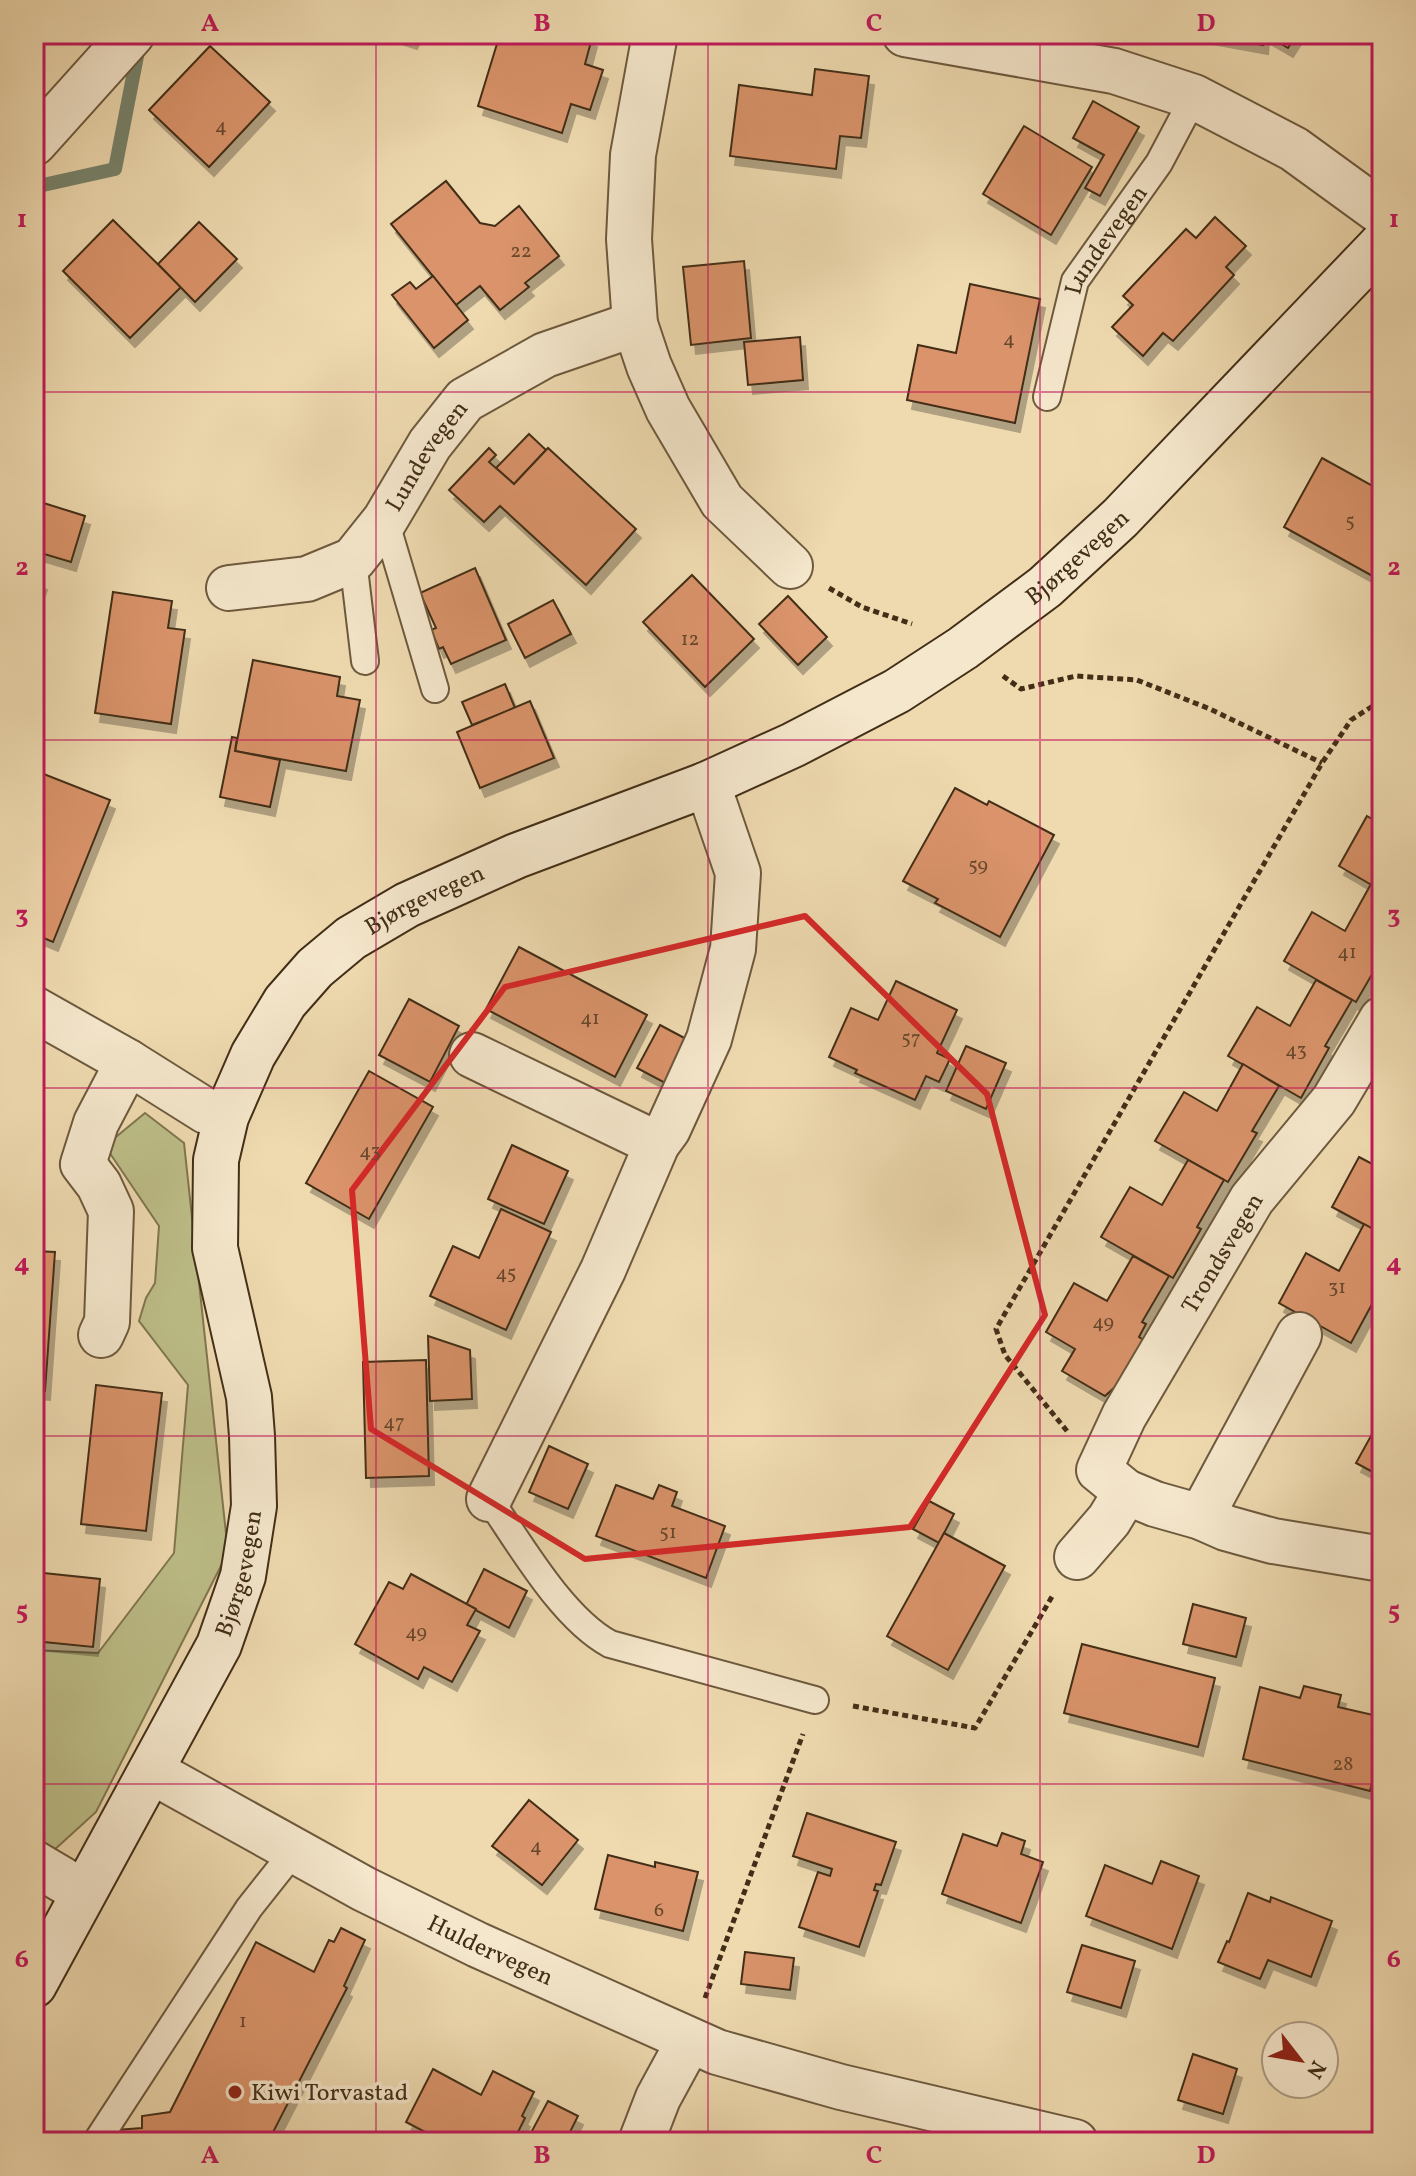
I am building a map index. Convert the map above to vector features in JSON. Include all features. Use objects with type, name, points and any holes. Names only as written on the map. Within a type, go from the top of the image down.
[{"type":"street","points":[[34,143],[132,34]]},
{"type":"street","points":[[655,34],[633,155],[629,239],[635,324],[668,409],[722,501],[790,566]]},
{"type":"street","points":[[905,34],[1114,71],[1194,97],[1294,149],[1382,213]]},
{"type":"street","name":"Bjørgevegen","points":[[34,1985],[219,1645],[243,1576],[254,1506],[249,1397],[215,1248],[216,1160],[226,1117],[253,1055],[285,1002],[315,968],[351,938],[407,905],[516,856],[705,785],[793,745],[897,691],[963,648],[1045,587],[1120,518],[1382,244]]},
{"type":"street","name":"Lundevegen","points":[[229,588],[307,579],[353,560],[385,520],[430,444],[465,400],[545,355],[635,324]]},
{"type":"street","points":[[489,1499],[603,1270],[657,1144],[668,1129],[709,1039],[733,949],[738,873],[705,785]]},
{"type":"street","points":[[34,1009],[133,1049],[206,1111],[226,1117]]},
{"type":"street","name":"Trondsvegen","points":[[1077,1557],[1109,1520],[1124,1416],[1252,1199],[1334,1100],[1382,1019]]},
{"type":"street","points":[[101,1335],[107,1322],[111,1211],[99,1185],[83,1164],[96,1123],[133,1049]]},
{"type":"street","points":[[472,1055],[657,1144]]},
{"type":"street","points":[[1201,1517],[1299,1335]]},
{"type":"street","points":[[1113,1481],[1155,1504],[1201,1517],[1226,1528],[1273,1541],[1382,1559]]},
{"type":"street","name":"Huldervegen","points":[[151,1771],[364,1889],[478,1945],[689,2041],[717,2052],[841,2087],[1075,2142]]},
{"type":"street","points":[[34,1863],[83,1892]]},
{"type":"street","points":[[641,2142],[658,2098],[689,2041]]},
{"type":"lane","name":"Lundevegen","points":[[1047,397],[1075,281],[1159,163],[1194,97]]},
{"type":"lane","points":[[385,520],[435,689]]},
{"type":"lane","points":[[353,560],[365,661]]},
{"type":"lane","points":[[489,1499],[537,1568],[592,1634],[610,1644],[815,1700]]},
{"type":"lane","points":[[97,2141],[249,1908],[295,1850]]},
{"type":"path","points":[[790,566],[862,607],[913,624],[963,648],[1021,689],[1076,676],[1137,680],[1210,709],[1322,763]]},
{"type":"path","points":[[1113,1481],[1005,1355],[996,1329],[1322,763],[1351,720],[1382,700]]},
{"type":"path","points":[[689,2041],[815,1700],[975,1728],[1077,1557]]},
{"type":"highlighted area","points":[[805,916],[987,1094],[1045,1315],[910,1527],[585,1559],[371,1429],[352,1190],[505,987]]},
{"type":"green space","points":[[145,1113],[184,1143],[228,1552],[96,1812],[53,1851],[34,1844],[34,1650],[98,1653],[174,1553],[188,1385],[139,1321],[146,1298],[155,1283],[159,1226],[105,1146]]},
{"type":"building","points":[[394,34],[415,34],[412,40]]},
{"type":"building","points":[[500,34],[578,34],[592,38],[585,64],[603,70],[590,110],[571,104],[562,133],[478,106]]},
{"type":"building","points":[[1202,34],[1264,34],[1263,45]]},
{"type":"building","points":[[1264,34],[1297,34],[1288,48]]},
{"type":"building","points":[[210,46],[270,102],[209,167],[149,110]]},
{"type":"building","points":[[815,69],[869,76],[861,138],[840,136],[836,169],[730,156],[739,85],[812,95]]},
{"type":"building","points":[[1093,101],[1139,127],[1100,196],[1085,188],[1104,155],[1073,138]]},
{"type":"building","points":[[1024,126],[1092,167],[1051,235],[983,194]]},
{"type":"building","points":[[446,181],[480,223],[495,226],[519,206],[559,256],[525,283],[529,287],[500,310],[480,286],[456,305],[391,224]]},
{"type":"building","points":[[1215,217],[1246,246],[1226,267],[1234,275],[1173,341],[1163,333],[1143,356],[1112,327],[1133,305],[1123,296],[1186,229],[1196,238]]},
{"type":"building","points":[[113,220],[181,287],[130,338],[63,271]]},
{"type":"building","points":[[199,222],[237,259],[195,302],[158,264]]},
{"type":"building","points":[[744,261],[751,338],[691,345],[683,267]]},
{"type":"building","points":[[433,276],[468,320],[434,348],[392,295],[410,282],[416,289]]},
{"type":"building","points":[[970,284],[1040,299],[1015,423],[907,400],[918,345],[956,353]]},
{"type":"building","points":[[800,337],[803,380],[748,385],[744,342]]},
{"type":"building","points":[[529,434],[546,450],[514,484],[496,468]]},
{"type":"building","points":[[489,448],[496,455],[489,462],[514,484],[548,448],[636,529],[586,585],[500,506],[484,522],[449,490]]},
{"type":"building","points":[[1322,458],[1382,491],[1382,571],[1378,579],[1284,527]]},
{"type":"building","points":[[34,500],[85,516],[71,562],[34,551]]},
{"type":"building","points":[[475,568],[506,640],[451,664],[443,647],[439,649],[431,630],[436,628],[420,593]]},
{"type":"building","points":[[692,575],[754,639],[705,687],[643,622]]},
{"type":"building","points":[[34,578],[42,581],[34,604]]},
{"type":"building","points":[[113,592],[172,601],[168,628],[185,630],[171,724],[95,713]]},
{"type":"building","points":[[788,596],[827,637],[798,665],[759,624]]},
{"type":"building","points":[[553,600],[571,634],[525,658],[508,624]]},
{"type":"building","points":[[253,660],[340,677],[337,696],[360,700],[346,771],[235,751]]},
{"type":"building","points":[[505,684],[515,708],[472,725],[462,702]]},
{"type":"building","points":[[530,701],[554,758],[480,788],[457,732]]},
{"type":"building","points":[[232,737],[237,738],[235,751],[280,760],[270,807],[220,797]]},
{"type":"building","points":[[36,771],[110,800],[53,942],[34,934]]},
{"type":"building","points":[[955,788],[987,805],[989,801],[1054,835],[1000,937],[935,903],[938,899],[903,881]]},
{"type":"building","points":[[1367,816],[1382,825],[1382,891],[1339,866]]},
{"type":"building","points":[[1371,884],[1382,891],[1382,957],[1356,1002],[1284,961],[1312,912],[1345,931]]},
{"type":"building","points":[[519,947],[647,1015],[615,1077],[486,1009]]},
{"type":"building","points":[[1316,980],[1352,1000],[1325,1046],[1329,1048],[1301,1098],[1228,1056],[1257,1007],[1290,1026]]},
{"type":"building","points":[[896,981],[957,1010],[937,1053],[950,1059],[939,1082],[926,1076],[915,1100],[855,1073],[857,1070],[829,1057],[851,1008],[878,1020]]},
{"type":"building","points":[[409,999],[459,1026],[430,1082],[379,1055]]},
{"type":"building","points":[[660,1025],[690,1041],[667,1084],[637,1068]]},
{"type":"building","points":[[966,1046],[1006,1063],[986,1109],[946,1091]]},
{"type":"building","points":[[1243,1064],[1279,1086],[1252,1131],[1257,1133],[1228,1182],[1155,1141],[1184,1092],[1217,1111]]},
{"type":"building","points":[[369,1071],[433,1107],[369,1219],[306,1183]]},
{"type":"building","points":[[512,1145],[568,1171],[544,1224],[488,1199]]},
{"type":"building","points":[[1359,1157],[1382,1169],[1382,1234],[1332,1207]]},
{"type":"building","points":[[1188,1160],[1224,1180],[1173,1278],[1101,1237],[1130,1187],[1162,1205]]},
{"type":"building","points":[[501,1209],[551,1232],[506,1330],[430,1296],[453,1246],[479,1258]]},
{"type":"building","points":[[1364,1224],[1382,1234],[1382,1279],[1375,1291],[1378,1293],[1351,1343],[1279,1303],[1306,1253],[1339,1271]]},
{"type":"building","points":[[34,1251],[55,1252],[45,1391],[34,1390]]},
{"type":"building","points":[[1133,1256],[1169,1276],[1142,1322],[1146,1324],[1139,1337],[1148,1343],[1126,1377],[1105,1396],[1062,1371],[1075,1349],[1046,1332],[1074,1283],[1107,1301]]},
{"type":"building","points":[[428,1336],[470,1350],[472,1399],[430,1401]]},
{"type":"building","points":[[426,1360],[429,1476],[366,1478],[363,1362]]},
{"type":"building","points":[[96,1385],[162,1393],[146,1531],[81,1524]]},
{"type":"building","points":[[1382,1416],[1382,1477],[1356,1463]]},
{"type":"building","points":[[549,1446],[588,1464],[568,1509],[529,1492]]},
{"type":"building","points":[[616,1485],[653,1499],[659,1485],[677,1492],[672,1506],[725,1526],[706,1578],[596,1536]]},
{"type":"building","points":[[929,1501],[954,1514],[939,1543],[913,1529]]},
{"type":"building","points":[[944,1533],[1005,1566],[948,1670],[887,1636]]},
{"type":"building","points":[[484,1569],[527,1591],[509,1628],[466,1605]]},
{"type":"building","points":[[34,1572],[100,1579],[93,1647],[34,1641]]},
{"type":"building","points":[[411,1574],[476,1609],[467,1625],[480,1631],[452,1682],[424,1667],[418,1679],[355,1644],[389,1582],[403,1589]]},
{"type":"building","points":[[1193,1604],[1246,1618],[1236,1657],[1183,1644]]},
{"type":"building","points":[[1082,1644],[1215,1678],[1198,1747],[1064,1713]]},
{"type":"building","points":[[1382,1661],[1382,1717],[1373,1715]]},
{"type":"building","points":[[1304,1686],[1341,1695],[1338,1707],[1382,1717],[1382,1743],[1370,1791],[1243,1759],[1260,1687],[1300,1698]]},
{"type":"building","points":[[529,1800],[578,1840],[542,1885],[492,1846]]},
{"type":"building","points":[[807,1813],[896,1842],[881,1885],[876,1884],[874,1890],[878,1891],[859,1947],[799,1927],[818,1872],[830,1876],[832,1869],[793,1856]]},
{"type":"building","points":[[1002,1833],[1025,1841],[1021,1854],[1043,1862],[1021,1923],[942,1894],[963,1834],[997,1846]]},
{"type":"building","points":[[608,1855],[655,1867],[655,1862],[698,1872],[683,1931],[595,1909]]},
{"type":"building","points":[[1161,1861],[1199,1876],[1172,1949],[1086,1916],[1105,1865],[1152,1884]]},
{"type":"building","points":[[1248,1893],[1270,1902],[1271,1897],[1332,1921],[1311,1977],[1268,1960],[1260,1979],[1218,1962]]},
{"type":"building","points":[[341,1928],[365,1940],[344,1986],[347,1988],[268,2142],[110,2142],[116,2130],[142,2128],[142,2116],[170,2112],[256,1942],[314,1972],[329,1940],[334,1942]]},
{"type":"building","points":[[1082,1945],[1135,1961],[1121,2008],[1067,1992]]},
{"type":"building","points":[[745,1952],[794,1958],[790,1990],[741,1984]]},
{"type":"building","points":[[1193,2054],[1237,2069],[1223,2114],[1178,2100]]},
{"type":"building","points":[[433,2069],[481,2095],[493,2071],[534,2092],[513,2142],[444,2142],[406,2122]]},
{"type":"building","points":[[548,2101],[578,2116],[565,2142],[526,2142]]},
{"type":"waterway","points":[[34,187],[115,169],[139,46]]},
{"type":"place","name":"Kiwi Torvastad","points":[[235,2092]]}]
